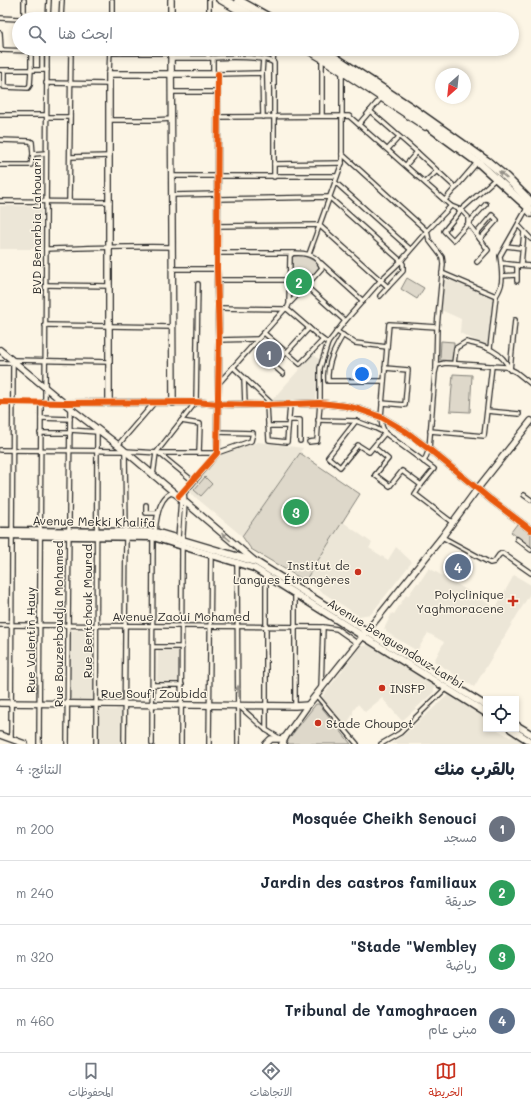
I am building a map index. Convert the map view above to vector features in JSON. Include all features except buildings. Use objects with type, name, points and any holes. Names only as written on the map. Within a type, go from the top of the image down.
[{"type":"highway","points":[[225,0],[246,12]]},
{"type":"highway","points":[[238,0],[259,12]]},
{"type":"highway","points":[[322,56],[342,71],[413,115],[480,164],[529,210]]},
{"type":"highway","points":[[333,56],[415,110],[487,161],[506,177],[531,202]]},
{"type":"main road","name":"Avenue Mekki Khalifa","points":[[0,531],[40,534],[154,534],[255,565]]},
{"type":"main road","name":"Avenue Mekki Khalifa","points":[[0,535],[11,533]]},
{"type":"main road","name":"Avenue Mekki Khalifa","points":[[211,551],[237,562],[255,565]]},
{"type":"main road","name":"Avenue Benguendouz Larbi","points":[[255,565],[266,576],[295,594],[340,618]]},
{"type":"main road","points":[[255,565],[483,704]]},
{"type":"main road","name":"Avenue Benguendouz Larbi","points":[[365,633],[483,711]]},
{"type":"main road","points":[[519,728],[531,740]]},
{"type":"main road","points":[[516,732],[531,740]]},
{"type":"street","points":[[24,0],[24,12]]},
{"type":"street","points":[[48,12],[49,0]]},
{"type":"street","points":[[61,12],[62,0]]},
{"type":"street","points":[[112,0],[112,12]]},
{"type":"street","points":[[171,0],[171,12]]},
{"type":"street","points":[[209,0],[209,12]]},
{"type":"street","points":[[218,0],[238,12]]},
{"type":"street","points":[[0,18],[12,19]]},
{"type":"street","points":[[0,33],[0,50],[12,50]]},
{"type":"street","points":[[30,56],[31,70],[29,87],[6,88],[4,86],[2,70],[31,70],[44,70],[43,56]]},
{"type":"street","name":"BVD Benarbia Lahouari","points":[[40,450],[46,361],[46,83],[44,70],[46,56]]},
{"type":"street","points":[[69,202],[71,56]]},
{"type":"street","points":[[109,402],[110,202],[108,120],[110,56]]},
{"type":"street","points":[[171,56],[173,195],[172,403]]},
{"type":"street","points":[[193,56],[208,58],[235,57],[263,59],[273,62]]},
{"type":"street","points":[[273,56],[273,62],[275,66],[273,117],[274,177]]},
{"type":"street","points":[[315,56],[342,71],[428,130],[494,180],[529,210],[531,215]]},
{"type":"street","points":[[181,744],[182,499],[184,492],[217,453],[219,383],[219,308],[217,280],[218,92],[213,58]]},
{"type":"street","points":[[262,117],[263,59]]},
{"type":"street","points":[[322,60],[322,116]]},
{"type":"street","points":[[309,254],[342,163],[342,71]]},
{"type":"street","points":[[109,74],[172,75],[262,73]]},
{"type":"street","points":[[46,83],[109,84]]},
{"type":"street","points":[[172,92],[218,92]]},
{"type":"street","points":[[359,124],[381,98]]},
{"type":"street","points":[[370,111],[456,188]]},
{"type":"street","points":[[0,115],[70,117]]},
{"type":"street","points":[[218,117],[349,116],[451,206],[461,210],[468,217],[468,223],[488,250],[476,262]]},
{"type":"street","points":[[108,120],[172,119]]},
{"type":"street","points":[[388,149],[399,136]]},
{"type":"street","points":[[0,140],[30,141],[32,143],[33,154],[32,164],[0,165]]},
{"type":"street","points":[[406,165],[417,152]]},
{"type":"street","points":[[33,154],[46,153]]},
{"type":"street","points":[[342,154],[427,231],[429,240],[442,257],[436,367],[429,448],[424,462]]},
{"type":"street","points":[[70,157],[109,156]]},
{"type":"street","points":[[274,164],[342,163]]},
{"type":"street","points":[[445,200],[475,165]]},
{"type":"street","points":[[425,182],[437,170]]},
{"type":"street","points":[[172,176],[337,176]]},
{"type":"street","points":[[486,204],[453,240],[444,231],[461,210],[494,180]]},
{"type":"street","points":[[335,182],[410,250]]},
{"type":"street","points":[[173,195],[329,198],[403,264],[403,271],[380,296]]},
{"type":"street","points":[[0,201],[110,202]]},
{"type":"street","points":[[310,442],[317,441],[320,403],[320,368],[328,343],[336,331],[381,280],[401,261],[451,206]]},
{"type":"street","points":[[490,348],[496,296],[502,285],[500,256],[518,225],[529,210]]},
{"type":"street","points":[[476,234],[492,215],[497,220],[480,239]]},
{"type":"street","points":[[218,226],[319,225],[388,287]]},
{"type":"street","points":[[518,225],[531,239]]},
{"type":"street","points":[[517,281],[516,275],[524,232]]},
{"type":"street","points":[[46,249],[110,248],[122,246],[172,247]]},
{"type":"street","points":[[506,246],[522,248]]},
{"type":"street","points":[[217,253],[309,254],[363,301]]},
{"type":"street","points":[[289,304],[290,256],[293,253]]},
{"type":"street","points":[[219,383],[322,268],[320,263]]},
{"type":"street","points":[[501,263],[531,266]]},
{"type":"street","points":[[173,269],[217,269]]},
{"type":"street","points":[[442,273],[496,296]]},
{"type":"street","points":[[502,276],[516,275]]},
{"type":"street","points":[[217,280],[289,280]]},
{"type":"street","points":[[153,476],[157,453],[196,402],[198,284]]},
{"type":"street","points":[[46,285],[110,286]]},
{"type":"street","points":[[306,286],[345,321]]},
{"type":"street","points":[[219,308],[286,309],[328,343]]},
{"type":"street","points":[[510,370],[515,320]]},
{"type":"street","points":[[385,433],[382,426],[381,417],[389,324],[437,327]]},
{"type":"street","points":[[45,325],[172,327]]},
{"type":"street","points":[[283,374],[274,366],[285,352],[309,328]]},
{"type":"street","points":[[336,331],[355,343],[387,347]]},
{"type":"street","points":[[264,333],[300,364],[323,340]]},
{"type":"street","points":[[343,335],[332,356],[328,372],[328,381],[384,381]]},
{"type":"street","points":[[219,340],[258,339]]},
{"type":"street","points":[[454,363],[456,348],[466,342],[490,348],[506,360],[510,370]]},
{"type":"street","points":[[0,350],[97,431],[118,445],[182,499],[255,565]]},
{"type":"street","points":[[0,363],[46,361],[109,362]]},
{"type":"street","points":[[11,739],[13,362]]},
{"type":"street","points":[[436,367],[437,365],[445,363],[506,367],[516,372],[531,384]]},
{"type":"street","points":[[430,431],[484,436],[492,366]]},
{"type":"street","points":[[233,367],[270,405],[268,426],[269,440],[288,442],[290,404]]},
{"type":"street","points":[[382,403],[405,405],[408,370],[385,368]]},
{"type":"street","points":[[244,378],[245,404]]},
{"type":"street","points":[[0,402],[43,402],[67,406],[109,402],[196,402],[270,405],[320,403],[358,408],[394,424],[429,448],[531,530]]},
{"type":"street","points":[[118,445],[154,403]]},
{"type":"street","name":"Rue Bouzerboudja Mohamed","points":[[67,406],[70,419],[68,744]]},
{"type":"street","points":[[487,411],[519,414]]},
{"type":"street","points":[[41,418],[70,419]]},
{"type":"street","points":[[289,420],[300,420],[300,441]]},
{"type":"street","points":[[318,420],[356,421],[365,424],[385,433],[434,469],[415,494],[453,523]]},
{"type":"street","points":[[181,421],[200,424],[199,453]]},
{"type":"street","points":[[356,421],[328,457],[340,467],[358,445],[369,452],[385,433]]},
{"type":"street","points":[[267,742],[281,740],[453,523],[478,488],[531,421]]},
{"type":"street","points":[[268,426],[288,426]]},
{"type":"street","points":[[40,433],[97,431]]},
{"type":"street","name":"Rue Bentchouk Mourad","points":[[96,744],[97,431]]},
{"type":"street","points":[[0,450],[217,453],[251,441],[253,433],[217,432]]},
{"type":"street","points":[[374,447],[388,459],[375,475],[390,486],[402,471],[421,485]]},
{"type":"street","name":"Rue Valentin Hauy","points":[[40,450],[40,744]]},
{"type":"street","points":[[124,744],[126,534],[125,451]]},
{"type":"street","points":[[157,453],[193,481]]},
{"type":"street","points":[[182,499],[184,492]]},
{"type":"street","points":[[152,744],[154,534],[158,513],[168,494],[171,493],[182,499]]},
{"type":"street","points":[[524,495],[531,500]]},
{"type":"street","points":[[146,505],[146,513],[158,513]]},
{"type":"street","points":[[442,537],[490,564],[494,562],[502,553],[531,573]]},
{"type":"street","points":[[517,539],[531,550]]},
{"type":"street","points":[[209,744],[211,551]]},
{"type":"street","points":[[237,562],[238,744]]},
{"type":"street","points":[[266,576],[266,730]]},
{"type":"street","points":[[295,594],[295,706]]},
{"type":"street","points":[[335,628],[340,618]]},
{"type":"street","name":"Avenue Zaoui Mohamed","points":[[0,625],[323,627],[335,628],[357,643]]},
{"type":"street","points":[[321,689],[323,627]]},
{"type":"street","points":[[153,647],[182,647]]},
{"type":"street","points":[[153,685],[182,685]]},
{"type":"street","points":[[381,744],[400,733],[447,688]]},
{"type":"street","points":[[316,695],[358,744]]},
{"type":"street","name":"Rue Soufi Zoubida","points":[[0,704],[308,705]]},
{"type":"street","points":[[238,705],[266,730],[281,740]]},
{"type":"street","points":[[0,735],[24,744]]},
{"type":"shaded area","points":[[0,206],[42,206],[42,249],[0,249]]},
{"type":"shaded area","points":[[303,255],[316,262],[319,267],[293,295],[292,258],[294,256]]},
{"type":"shaded area","points":[[407,278],[424,288],[417,299],[401,289]]},
{"type":"shaded area","points":[[444,280],[462,282],[494,298],[489,347],[460,333],[461,319],[441,310]]},
{"type":"shaded area","points":[[441,341],[454,342],[453,361],[440,360]]},
{"type":"shaded area","points":[[313,354],[319,359],[316,401],[272,400]]},
{"type":"shaded area","points":[[453,374],[472,375],[470,412],[450,411]]},
{"type":"shaded area","points":[[258,442],[303,448],[242,536],[188,491],[221,455]]},
{"type":"shaded area","points":[[300,453],[360,494],[305,581],[251,549],[242,536]]},
{"type":"shaded area","points":[[205,477],[212,484],[201,496],[194,490]]},
{"type":"shaded area","name":"Institut de Langues Étrangères","points":[[343,522],[372,543],[369,548],[388,560],[396,547],[412,562],[371,614],[359,616],[305,581]]},
{"type":"shaded area","points":[[517,524],[531,534],[531,548],[511,532]]},
{"type":"shaded area","points":[[429,568],[482,599],[495,609],[514,575],[531,585],[531,592],[474,687],[434,661],[444,642],[428,633],[417,651],[386,632],[384,629],[392,613],[394,614],[406,595],[408,596]]},
{"type":"shaded area","points":[[70,630],[94,630],[94,701],[70,701]]},
{"type":"shaded area","name":"INSFP","points":[[371,645],[434,684],[434,692],[402,721],[382,698],[365,712],[358,704],[346,725],[322,697],[361,646]]},
{"type":"shaded area","points":[[158,649],[180,649],[180,683],[157,682]]},
{"type":"shaded area","points":[[449,694],[483,715],[483,732],[501,732],[510,737],[515,735],[529,744],[391,744],[407,732]]},
{"type":"shaded area","name":"Stade Choupot","points":[[316,704],[319,704],[351,744],[289,744],[287,741]]},
{"type":"shaded area","points":[[99,709],[122,709],[121,744],[99,744]]},
{"type":"cycle path","points":[[179,496],[217,453],[219,340],[217,269],[218,74]]},
{"type":"cycle path","points":[[0,402],[196,402],[267,405],[320,403],[346,406],[381,417],[405,431],[531,530]]},
{"type":"place","name":"Jardin des castros familiaux","points":[[299,282]]},
{"type":"place","name":"Mosquée Cheikh Senouci","points":[[269,354]]},
{"type":"place","name":"Stade \"Wembley\"","points":[[296,512]]},
{"type":"place","name":"Tribunal de Yamoghracen","points":[[458,567]]},
{"type":"place","name":"Institut de Langues Étrangères","points":[[358,572]]},
{"type":"place","name":"Polyclinique Yaghmoracene","points":[[513,601]]},
{"type":"place","name":"INSFP","points":[[382,688]]},
{"type":"place","name":"Stade Choupot","points":[[318,723]]}]
